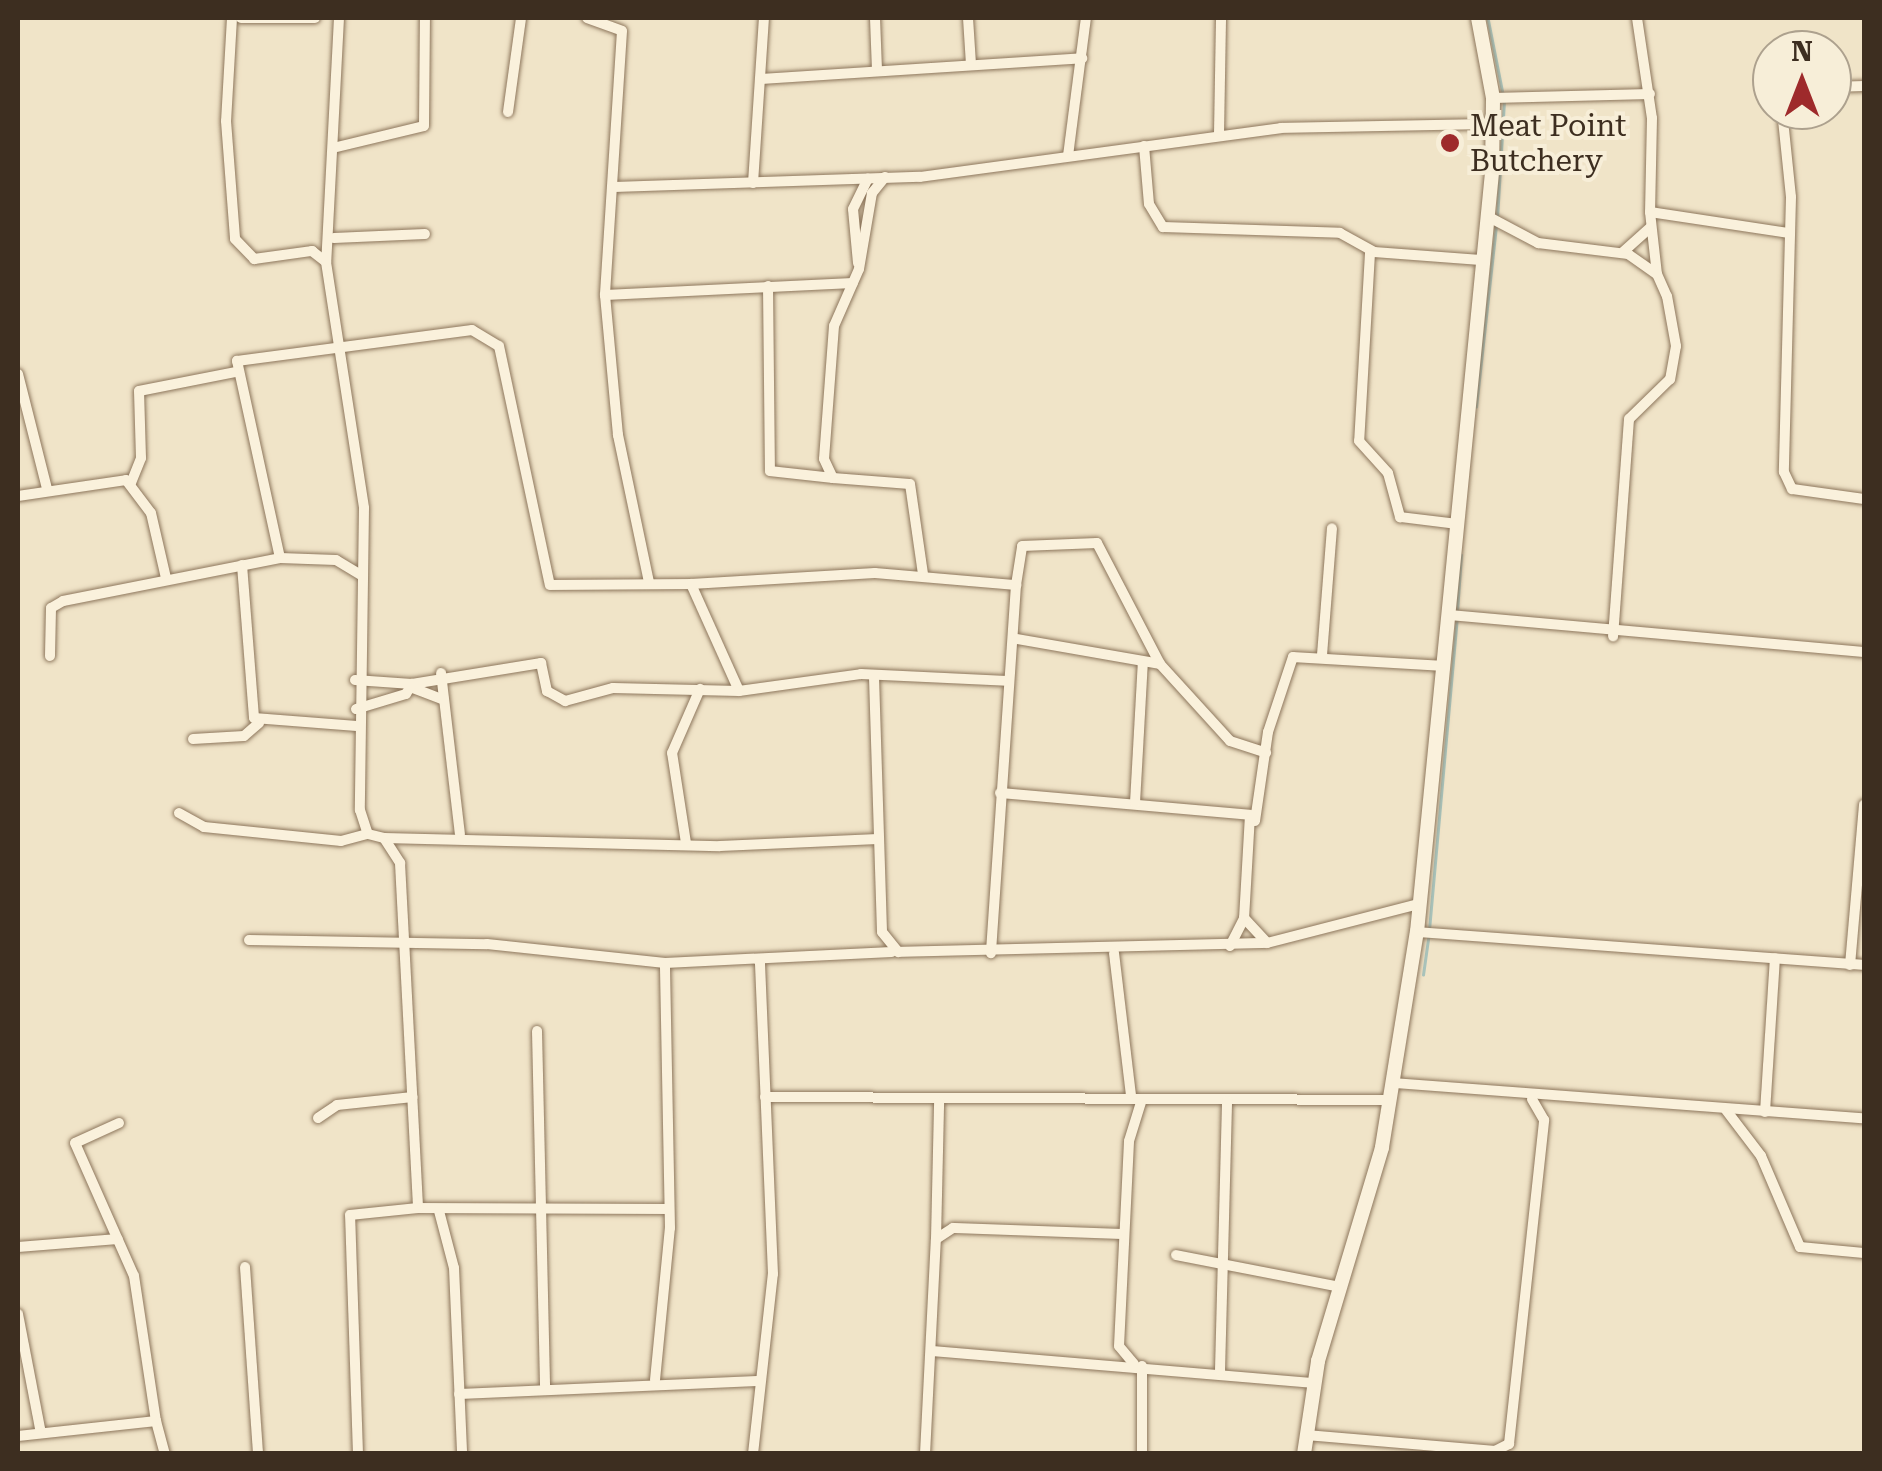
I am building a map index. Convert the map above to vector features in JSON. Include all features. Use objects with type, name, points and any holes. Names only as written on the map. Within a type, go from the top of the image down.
[{"type":"main road","points":[[1304,1454],[1315,1383],[1394,1084],[1417,932],[1495,124],[1478,18]]},
{"type":"street","points":[[232,18],[226,121],[235,239],[254,260],[312,251],[326,262]]},
{"type":"street","points":[[233,35],[243,18],[315,18]]},
{"type":"street","points":[[339,18],[334,238],[326,262],[364,508],[355,680],[368,834]]},
{"type":"street","points":[[338,147],[424,126],[425,18]]},
{"type":"street","points":[[508,112],[521,18]]},
{"type":"street","points":[[586,18],[622,31],[605,295],[618,435],[649,582]]},
{"type":"street","points":[[753,183],[764,18]]},
{"type":"street","points":[[876,18],[878,71]]},
{"type":"street","points":[[968,18],[971,64]]},
{"type":"street","points":[[1068,156],[1086,18]]},
{"type":"street","points":[[1218,134],[1221,18]]},
{"type":"street","points":[[1614,636],[1629,419],[1675,363],[1650,228],[1650,94],[1638,18]]},
{"type":"street","points":[[761,79],[1082,58]]},
{"type":"street","points":[[1493,98],[1650,94]]},
{"type":"street","points":[[614,187],[885,177],[1218,134],[1495,124]]},
{"type":"street","points":[[1783,130],[1789,233],[1784,472],[1799,491],[1864,499]]},
{"type":"street","points":[[1144,146],[1149,204],[1163,227],[1340,233],[1374,252],[1481,260]]},
{"type":"street","points":[[832,478],[824,459],[832,338],[860,269],[869,203],[885,177]]},
{"type":"street","points":[[860,269],[853,209],[868,178]]},
{"type":"street","points":[[1650,212],[1789,233]]},
{"type":"street","points":[[1487,216],[1538,243],[1623,252],[1658,274]]},
{"type":"street","points":[[1623,252],[1650,228]]},
{"type":"street","points":[[334,238],[425,234]]},
{"type":"street","points":[[1370,254],[1359,441],[1388,473],[1400,516],[1457,524]]},
{"type":"street","points":[[605,295],[853,283]]},
{"type":"street","points":[[768,286],[770,471],[910,484],[923,574]]},
{"type":"street","points":[[131,484],[142,458],[139,391],[338,346],[466,328],[499,346],[550,585],[576,592],[649,582],[692,584],[923,574],[1016,584]]},
{"type":"street","points":[[237,366],[280,558]]},
{"type":"street","points":[[18,374],[47,489]]},
{"type":"street","points":[[18,496],[47,489],[131,484]]},
{"type":"street","points":[[131,484],[156,526],[166,578]]},
{"type":"street","points":[[1322,655],[1332,528]]},
{"type":"street","points":[[992,953],[1007,681],[1016,639],[1016,584],[1028,543],[1098,542],[1160,664],[1230,741],[1266,752]]},
{"type":"street","points":[[50,656],[52,608],[62,601],[280,558],[347,564],[363,560]]},
{"type":"street","points":[[347,564],[363,576]]},
{"type":"street","points":[[242,565],[246,691],[259,722]]},
{"type":"street","points":[[692,584],[740,690]]},
{"type":"street","points":[[1449,615],[1614,636],[1864,652]]},
{"type":"street","points":[[1016,639],[1160,664]]},
{"type":"street","points":[[1230,946],[1244,918],[1266,752],[1287,664],[1322,655],[1444,666]]},
{"type":"street","points":[[1135,803],[1143,662]]},
{"type":"street","points":[[356,709],[440,673],[541,663],[547,691],[565,702],[612,688],[740,690],[874,677],[1007,681]]},
{"type":"street","points":[[440,673],[460,834]]},
{"type":"street","points":[[874,677],[882,932],[898,952]]},
{"type":"street","points":[[355,680],[412,686],[444,700]]},
{"type":"street","points":[[686,843],[672,753],[700,689]]},
{"type":"street","points":[[193,739],[244,736],[259,722],[358,726]]},
{"type":"street","points":[[1000,794],[1224,806],[1255,822]]},
{"type":"street","points":[[1850,965],[1864,805]]},
{"type":"street","points":[[179,812],[204,828],[341,841],[368,834],[384,838],[460,834],[686,843],[878,839]]},
{"type":"street","points":[[384,838],[400,863],[418,1208]]},
{"type":"street","points":[[248,940],[402,949],[486,944],[665,963],[898,952],[1114,953],[1267,944],[1419,904]]},
{"type":"street","points":[[1244,918],[1267,944]]},
{"type":"street","points":[[994,927],[1012,953]]},
{"type":"street","points":[[1417,932],[1864,965]]},
{"type":"street","points":[[1123,974],[1140,952]]},
{"type":"street","points":[[1112,1362],[1119,1346],[1129,1140],[1136,1097],[1123,974],[1114,953]]},
{"type":"street","points":[[1765,1112],[1775,958]]},
{"type":"street","points":[[752,1454],[773,1274],[760,960]]},
{"type":"street","points":[[655,1380],[664,1209],[665,963]]},
{"type":"street","points":[[537,1031],[544,1386]]},
{"type":"street","points":[[1394,1084],[1532,1099],[1864,1118]]},
{"type":"street","points":[[765,1097],[939,1102],[1136,1097],[1390,1100]]},
{"type":"street","points":[[318,1118],[337,1106],[413,1098]]},
{"type":"street","points":[[1306,1436],[1495,1451],[1509,1444],[1544,1120],[1532,1099]]},
{"type":"street","points":[[1220,1371],[1218,1258],[1227,1101]]},
{"type":"street","points":[[925,1454],[939,1102]]},
{"type":"street","points":[[1726,1110],[1761,1156],[1800,1248],[1864,1254]]},
{"type":"street","points":[[120,1123],[75,1143],[118,1240],[148,1331],[156,1421],[165,1454]]},
{"type":"street","points":[[358,1454],[350,1215],[418,1208],[439,1211],[538,1204],[664,1209]]},
{"type":"street","points":[[439,1211],[454,1268],[462,1454]]},
{"type":"street","points":[[936,1239],[953,1228],[1124,1234]]},
{"type":"street","points":[[18,1247],[93,1234],[118,1240]]},
{"type":"street","points":[[1176,1255],[1218,1258],[1340,1286]]},
{"type":"street","points":[[245,1266],[258,1454]]},
{"type":"street","points":[[18,1314],[42,1433]]},
{"type":"street","points":[[1119,1346],[1138,1365],[1142,1454]]},
{"type":"street","points":[[932,1351],[1220,1371],[1315,1383]]},
{"type":"street","points":[[459,1394],[655,1380],[758,1381]]},
{"type":"street","points":[[18,1436],[156,1421]]},
{"type":"waterway","points":[[1488,18],[1503,94]]},
{"type":"waterway","points":[[1497,219],[1504,102]]},
{"type":"waterway","points":[[1476,407],[1496,227]]},
{"type":"waterway","points":[[1457,612],[1461,555]]},
{"type":"waterway","points":[[1429,930],[1457,619]]},
{"type":"waterway","points":[[1423,975],[1428,938]]},
{"type":"place","name":"Meat Point Butchery","points":[[1450,143]]}]
